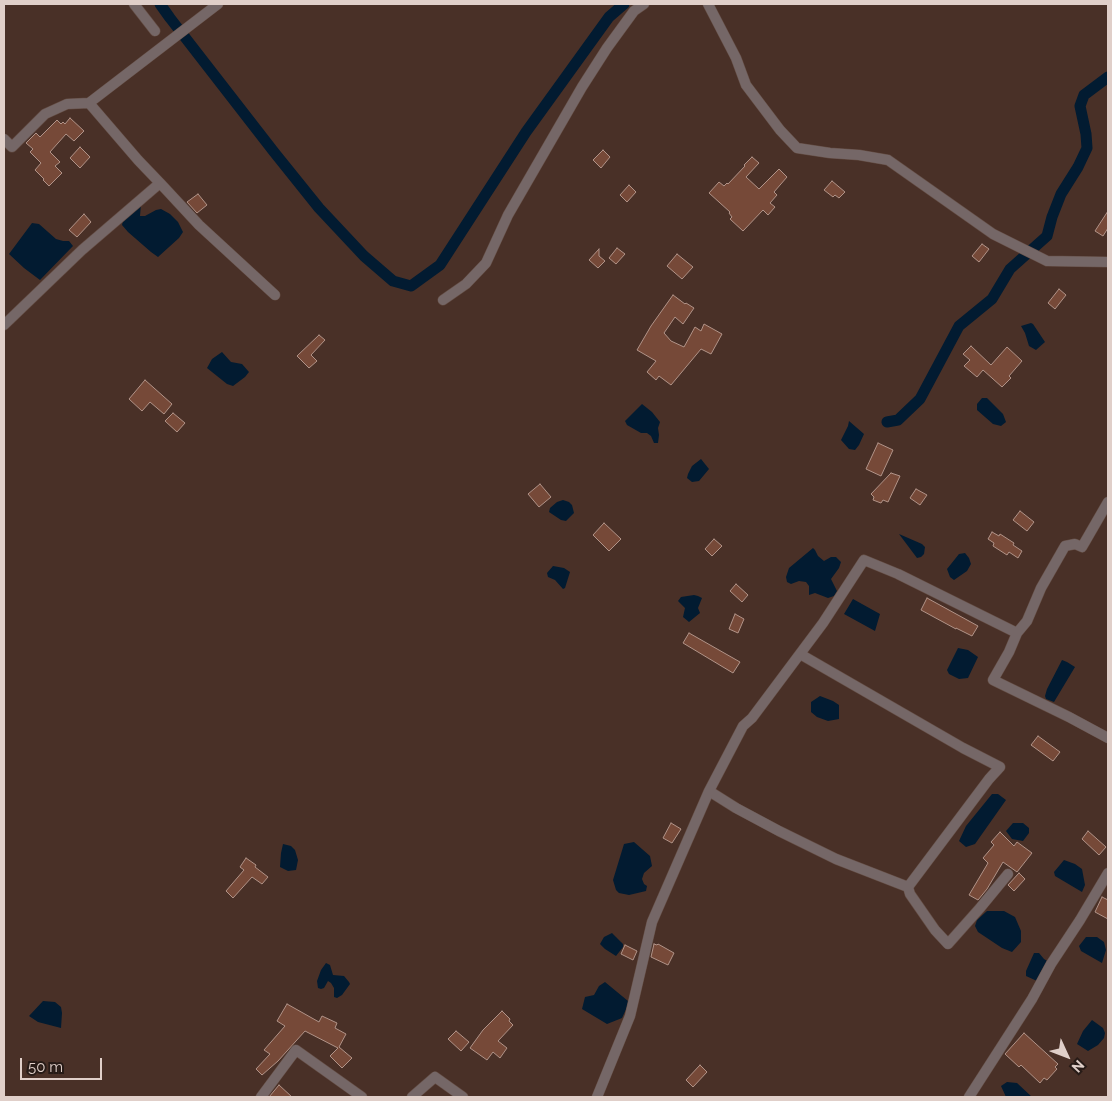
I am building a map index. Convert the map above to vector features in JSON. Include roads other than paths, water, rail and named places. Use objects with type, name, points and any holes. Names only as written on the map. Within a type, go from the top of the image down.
[{"type":"street","points":[[134,4],[155,31]]},
{"type":"street","points":[[4,139],[12,147],[45,114],[66,104],[90,103],[218,4]]},
{"type":"street","points":[[443,300],[466,284],[486,263],[508,215],[582,87],[634,11],[644,4]]},
{"type":"street","points":[[708,4],[736,58],[746,85],[780,130],[797,148],[888,160],[993,234],[1046,261],[1108,262]]},
{"type":"street","points":[[90,103],[116,135],[199,225],[275,295]]},
{"type":"street","points":[[4,326],[82,250],[160,183]]},
{"type":"street","points":[[1108,502],[1082,547],[1075,544],[1065,546],[1041,588],[1027,621],[1017,633],[1009,652],[993,680],[1108,738]]},
{"type":"street","points":[[597,1097],[630,1016],[652,922],[709,791],[743,726],[752,718],[774,686],[800,654],[864,560],[898,574],[1017,633]]},
{"type":"street","points":[[800,654],[963,748],[1000,766],[908,887]]},
{"type":"street","points":[[709,791],[778,831],[836,859],[908,887]]},
{"type":"street","points":[[969,1097],[1032,999],[1051,964],[1108,873]]},
{"type":"street","points":[[908,887],[910,894],[935,930],[948,944],[1008,874]]},
{"type":"street","points":[[261,1097],[296,1050],[362,1097]]},
{"type":"street","points":[[412,1097],[435,1077],[463,1097]]},
{"type":"water","points":[[141,204],[140,216],[145,216],[161,209],[178,222],[183,232],[158,257],[122,225],[123,221]]},
{"type":"water","points":[[32,223],[39,224],[56,239],[69,241],[73,246],[40,280],[9,254]]},
{"type":"water","points":[[1031,323],[1045,342],[1036,350],[1029,346],[1021,326]]},
{"type":"water","points":[[222,352],[231,362],[242,364],[249,372],[233,386],[227,384],[207,368],[212,359]]},
{"type":"water","points":[[982,398],[987,398],[1003,414],[1006,422],[1001,426],[993,424],[977,410],[977,404]]},
{"type":"water","points":[[642,404],[660,422],[658,443],[654,443],[651,436],[647,433],[641,433],[627,425],[625,421]]},
{"type":"water","points":[[849,421],[864,434],[855,450],[849,449],[841,440]]},
{"type":"water","points":[[701,459],[709,469],[699,481],[692,482],[687,478],[688,474],[692,466]]},
{"type":"water","points":[[563,500],[572,505],[574,513],[566,521],[549,512],[550,508],[557,502]]},
{"type":"water","points":[[899,534],[922,544],[925,547],[924,554],[917,558]]},
{"type":"water","points":[[813,548],[824,561],[831,557],[836,557],[841,562],[831,579],[837,591],[834,596],[828,598],[815,593],[809,595],[809,586],[806,582],[799,581],[791,584],[787,582],[786,577],[789,568]]},
{"type":"water","points":[[965,553],[971,564],[967,571],[954,580],[950,577],[947,569],[959,554]]},
{"type":"water","points":[[553,566],[564,568],[570,572],[563,589],[555,580],[548,577],[547,573]]},
{"type":"water","points":[[694,595],[702,598],[698,608],[700,613],[689,622],[683,617],[685,608],[678,601],[681,597]]},
{"type":"water","points":[[853,599],[880,614],[875,631],[844,614]]},
{"type":"water","points":[[958,648],[968,650],[978,657],[968,678],[959,679],[949,674],[947,670]]},
{"type":"water","points":[[1062,660],[1075,667],[1054,702],[1046,699],[1045,696]]},
{"type":"water","points":[[820,696],[839,705],[839,719],[828,721],[817,717],[811,712],[811,702]]},
{"type":"water","points":[[992,794],[998,794],[1006,800],[975,844],[966,847],[959,841],[966,826]]},
{"type":"water","points":[[1013,823],[1023,823],[1029,828],[1029,833],[1023,841],[1012,839],[1006,831]]},
{"type":"water","points":[[634,842],[650,856],[652,866],[644,873],[642,879],[647,886],[646,891],[629,895],[619,893],[613,880],[624,844]]},
{"type":"water","points":[[283,844],[291,846],[295,850],[298,860],[296,870],[288,871],[280,867]]},
{"type":"water","points":[[1064,860],[1082,869],[1085,885],[1082,892],[1055,876],[1054,872]]},
{"type":"water","points":[[987,911],[1004,911],[1015,917],[1021,931],[1021,942],[1012,952],[1002,948],[978,932],[975,926],[977,920]]},
{"type":"water","points":[[612,933],[623,944],[623,947],[616,956],[600,944],[604,937]]},
{"type":"water","points":[[1086,937],[1097,937],[1104,942],[1106,950],[1102,963],[1081,951],[1079,946]]},
{"type":"water","points":[[1034,953],[1039,953],[1049,962],[1037,981],[1026,976],[1026,971]]},
{"type":"water","points":[[326,963],[330,965],[333,975],[344,976],[350,984],[342,995],[337,998],[334,997],[334,988],[328,981],[324,988],[318,988],[317,981]]},
{"type":"water","points":[[605,982],[628,1001],[622,1018],[607,1024],[582,1009],[585,997],[594,995],[599,986]]},
{"type":"water","points":[[43,1001],[55,1002],[61,1007],[61,1028],[38,1022],[29,1016]]},
{"type":"water","points":[[1092,1020],[1103,1028],[1105,1033],[1104,1038],[1098,1045],[1088,1051],[1077,1044],[1083,1031]]},
{"type":"water","points":[[1007,1082],[1017,1083],[1032,1097],[1006,1097],[1001,1086]]},
{"type":"waterway","points":[[160,4],[319,208],[364,256],[393,281],[411,286],[440,265],[526,132],[609,17],[624,4]]},
{"type":"waterway","points":[[887,422],[898,420],[920,399],[959,326],[992,299],[1010,269],[1047,236],[1061,194],[1078,167],[1087,148],[1080,106],[1084,95],[1108,77]]}]
